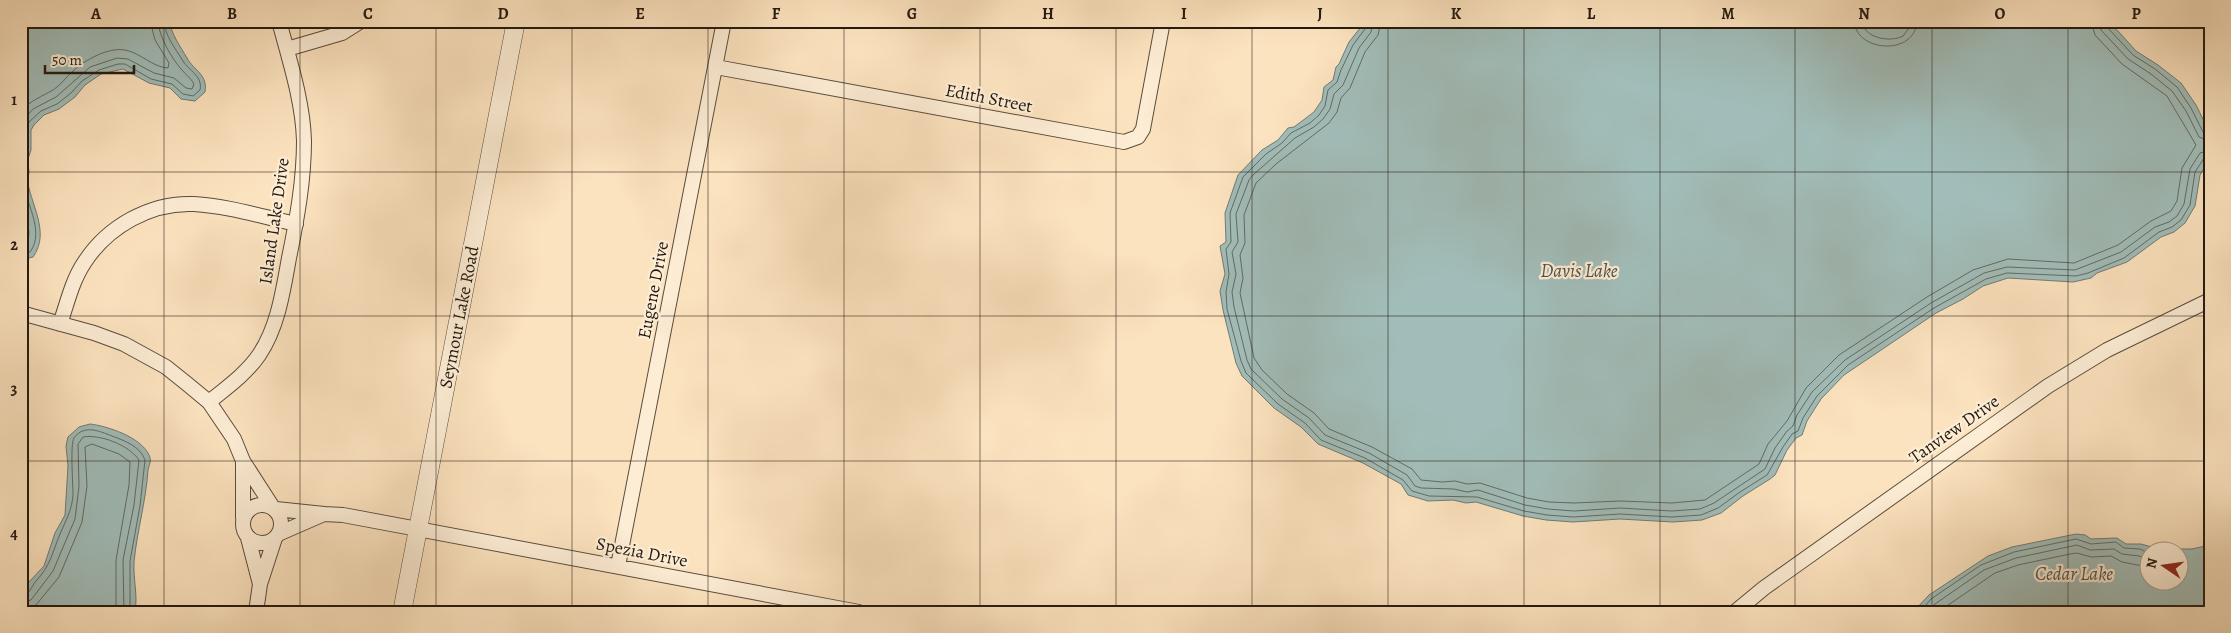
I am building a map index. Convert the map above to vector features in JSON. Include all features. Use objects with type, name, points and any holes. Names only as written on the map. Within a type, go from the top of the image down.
[{"type":"street","name":"Island Lake Drive","points":[[208,402],[240,376],[258,356],[269,336],[282,296],[296,224],[304,139],[287,48],[279,21]]},
{"type":"street","points":[[287,48],[342,33],[361,21]]},
{"type":"street","name":"Seymour Lake Road","points":[[402,612],[516,21]]},
{"type":"street","name":"Eugene Drive","points":[[618,566],[724,21]]},
{"type":"street","name":"Edith Street","points":[[716,67],[1124,142],[1138,137],[1143,129],[1163,21]]},
{"type":"street","points":[[60,324],[83,264],[104,238],[134,217],[170,207],[193,204],[296,224]]},
{"type":"street","name":"Tanview Drive","points":[[1735,612],[1772,582],[2048,386],[2107,350],[2210,300]]},
{"type":"street","points":[[21,313],[124,344],[166,367],[208,402],[234,439],[243,461],[281,518],[281,526],[260,584],[256,612]]},
{"type":"street","points":[[243,461],[242,526],[248,538],[260,584]]},
{"type":"street","points":[[243,518],[252,507],[258,505],[274,508]]},
{"type":"street","name":"Spezia Drive","points":[[274,508],[418,529],[858,612]]},
{"type":"street","points":[[248,538],[258,543],[265,543],[324,514]]},
{"type":"water","points":[[21,21],[169,21],[176,40],[202,77],[205,92],[195,101],[181,99],[170,88],[149,83],[123,69],[101,74],[85,85],[75,97],[59,109],[44,115],[31,130],[31,150],[28,159],[29,173],[27,178],[38,218],[40,238],[33,257],[21,260]]},
{"type":"water","name":"Davis Lake","points":[[1362,21],[1870,21],[1886,27],[1896,27],[1899,21],[2106,21],[2136,51],[2181,83],[2196,105],[2210,133],[2210,158],[2200,175],[2195,206],[2185,223],[2174,232],[2161,237],[2127,262],[2097,273],[2091,278],[2073,282],[2008,278],[1983,286],[1936,313],[1844,375],[1821,399],[1807,421],[1802,435],[1796,438],[1787,450],[1775,475],[1721,513],[1702,520],[1673,522],[1620,519],[1573,522],[1523,516],[1476,502],[1466,503],[1453,500],[1428,501],[1408,495],[1401,484],[1363,463],[1318,444],[1301,427],[1274,408],[1242,376],[1236,363],[1220,291],[1225,274],[1220,246],[1226,242],[1225,213],[1238,175],[1262,150],[1278,140],[1288,128],[1294,127],[1314,112],[1322,100],[1324,87],[1333,80],[1336,67],[1349,42],[1361,27]]},
{"type":"water","points":[[90,424],[114,430],[131,438],[145,449],[150,457],[134,562],[135,612],[21,612],[23,592],[28,583],[44,566],[55,533],[65,515],[68,466],[66,446],[68,437],[79,427]]},
{"type":"water","name":"Cedar Lake","points":[[2076,534],[2085,535],[2091,539],[2117,538],[2126,544],[2138,544],[2138,590],[2188,590],[2188,549],[2210,545],[2210,612],[1913,612],[1929,595],[1988,556],[2012,547]]}]
